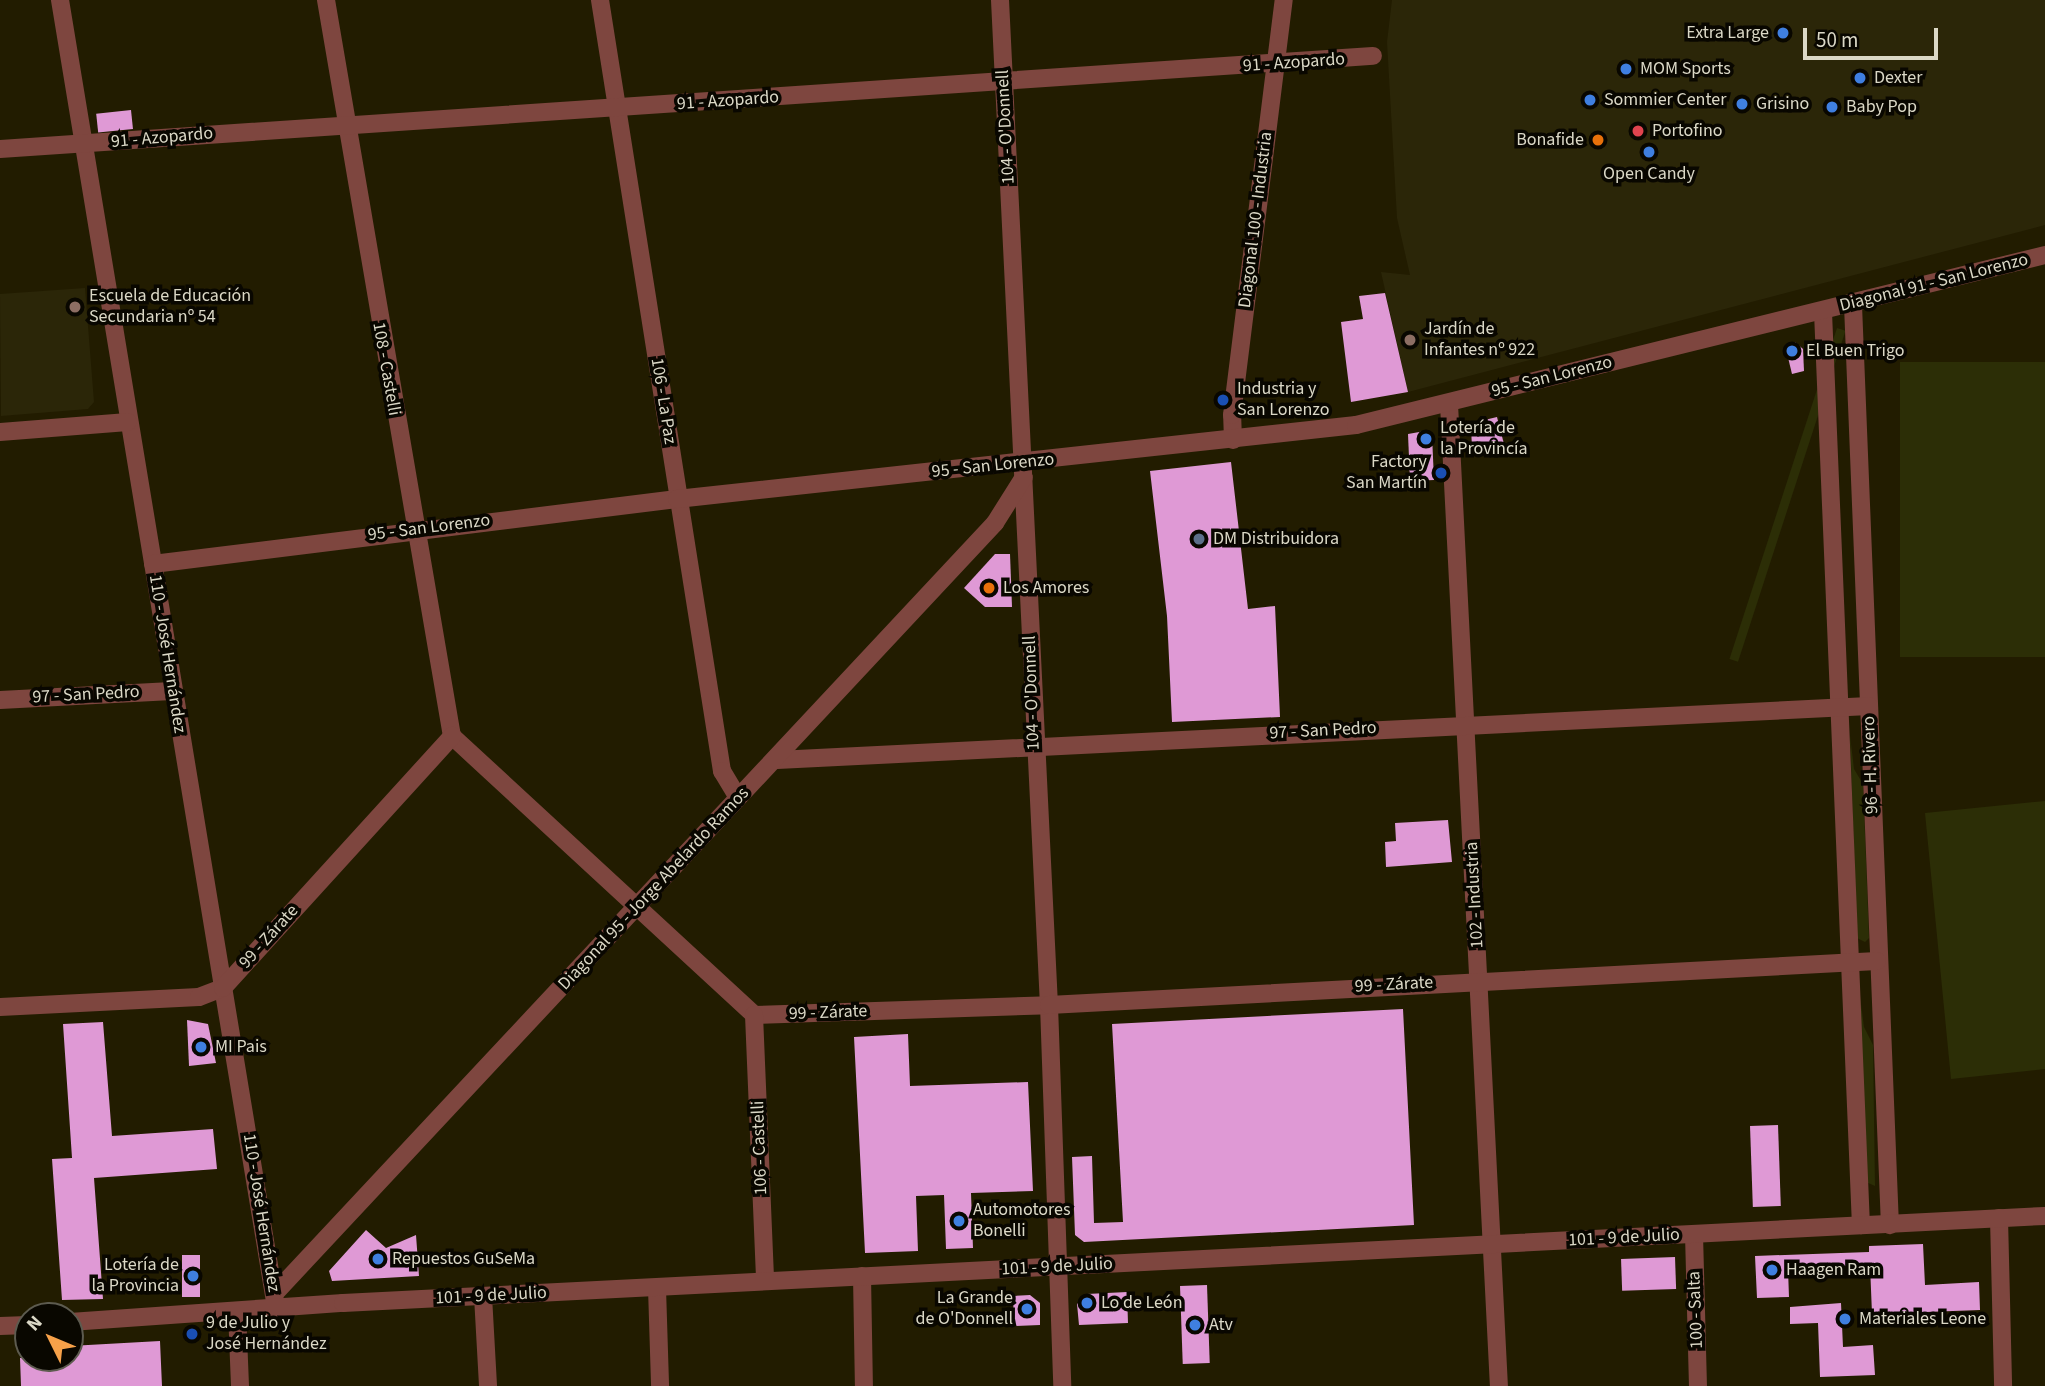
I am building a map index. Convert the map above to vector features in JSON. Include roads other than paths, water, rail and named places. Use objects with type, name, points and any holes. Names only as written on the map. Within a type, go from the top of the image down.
[{"type":"street","name":"110 - José Hernández","points":[[60,0],[172,691],[275,1300]]},
{"type":"street","name":"108 - Castelli","points":[[326,0],[414,530],[452,736]]},
{"type":"street","name":"106 - La Paz","points":[[600,0],[722,771],[738,798]]},
{"type":"street","name":"104 - O'Donnell","points":[[1000,0],[1034,746],[1049,1005],[1062,1386]]},
{"type":"street","name":"Diagonal 100 - Industria","points":[[1233,440],[1232,415],[1284,0]]},
{"type":"street","name":"91 - Azopardo","points":[[0,149],[1373,57]]},
{"type":"street","name":"Diagonal 91 - San Lorenzo","points":[[1823,312],[2045,255]]},
{"type":"street","name":"96 - H. Rivero","points":[[1853,305],[1877,961],[1890,1225]]},
{"type":"street","name":"95 - San Lorenzo","points":[[153,564],[677,499],[1023,470],[1356,425],[1823,312]]},
{"type":"street","name":"96 - H. Rivero","points":[[1823,312],[1861,1225]]},
{"type":"street","name":"102 - Industria","points":[[1450,404],[1499,1386]]},
{"type":"street","points":[[0,432],[128,422]]},
{"type":"street","name":"Diagonal 95 - Jorge Abelardo Ramos","points":[[275,1300],[995,523],[1023,470]]},
{"type":"street","name":"97 - San Pedro","points":[[0,700],[172,691]]},
{"type":"street","name":"97 - San Pedro","points":[[777,760],[1869,706]]},
{"type":"street","points":[[452,736],[754,1015]]},
{"type":"street","name":"99 - Zárate","points":[[223,988],[452,736]]},
{"type":"street","name":"99 - Zárate","points":[[754,1015],[1049,1005],[1877,961]]},
{"type":"street","points":[[0,1007],[200,997],[223,988]]},
{"type":"street","name":"106 - Castelli","points":[[754,1015],[765,1281]]},
{"type":"street","name":"101 - 9 de Julio","points":[[84,1321],[237,1311],[275,1300],[483,1296],[657,1288],[2045,1216]]},
{"type":"street","points":[[1999,1219],[2003,1386]]},
{"type":"street","name":"100 - Salta","points":[[1694,1234],[1698,1386]]},
{"type":"street","points":[[862,1276],[864,1386]]},
{"type":"street","points":[[657,1288],[660,1386]]},
{"type":"street","points":[[483,1296],[488,1386]]},
{"type":"street","points":[[237,1311],[240,1386]]},
{"type":"place","name":"Extra Large","points":[[1783,33]]},
{"type":"place","name":"MOM Sports","points":[[1626,69]]},
{"type":"place","name":"Dexter","points":[[1860,78]]},
{"type":"place","name":"Sommier Center","points":[[1590,100]]},
{"type":"place","name":"Grisino","points":[[1742,104]]},
{"type":"place","name":"Baby Pop","points":[[1832,107]]},
{"type":"place","name":"Portofino","points":[[1638,131]]},
{"type":"place","name":"Bonafide","points":[[1598,140]]},
{"type":"place","name":"Open Candy","points":[[1649,152]]},
{"type":"place","name":"Escuela de Educación Secundaria nº 54","points":[[75,307]]},
{"type":"place","name":"Jardín de Infantes nº 922","points":[[1410,340]]},
{"type":"place","name":"El Buen Trigo","points":[[1792,351]]},
{"type":"place","name":"Industria y San Lorenzo","points":[[1223,400]]},
{"type":"place","name":"Lotería de la Provincía","points":[[1426,439]]},
{"type":"place","name":"Factory San Martín","points":[[1441,473]]},
{"type":"place","name":"DM Distribuidora","points":[[1199,539]]},
{"type":"place","name":"Los Amores","points":[[989,588]]},
{"type":"place","name":"MI Pais","points":[[201,1047]]},
{"type":"place","name":"Automotores Bonelli","points":[[959,1221]]},
{"type":"place","name":"Repuestos GuSeMa","points":[[378,1259]]},
{"type":"place","name":"Haagen Ram","points":[[1772,1270]]},
{"type":"place","name":"Lotería de la Provincia","points":[[193,1276]]},
{"type":"place","name":"Lo de León","points":[[1087,1303]]},
{"type":"place","name":"La Grande de O'Donnell","points":[[1027,1309]]},
{"type":"place","name":"Materiales Leone","points":[[1845,1319]]},
{"type":"place","name":"Atv","points":[[1195,1325]]},
{"type":"place","name":"9 de Julio y José Hernández","points":[[192,1334]]}]
